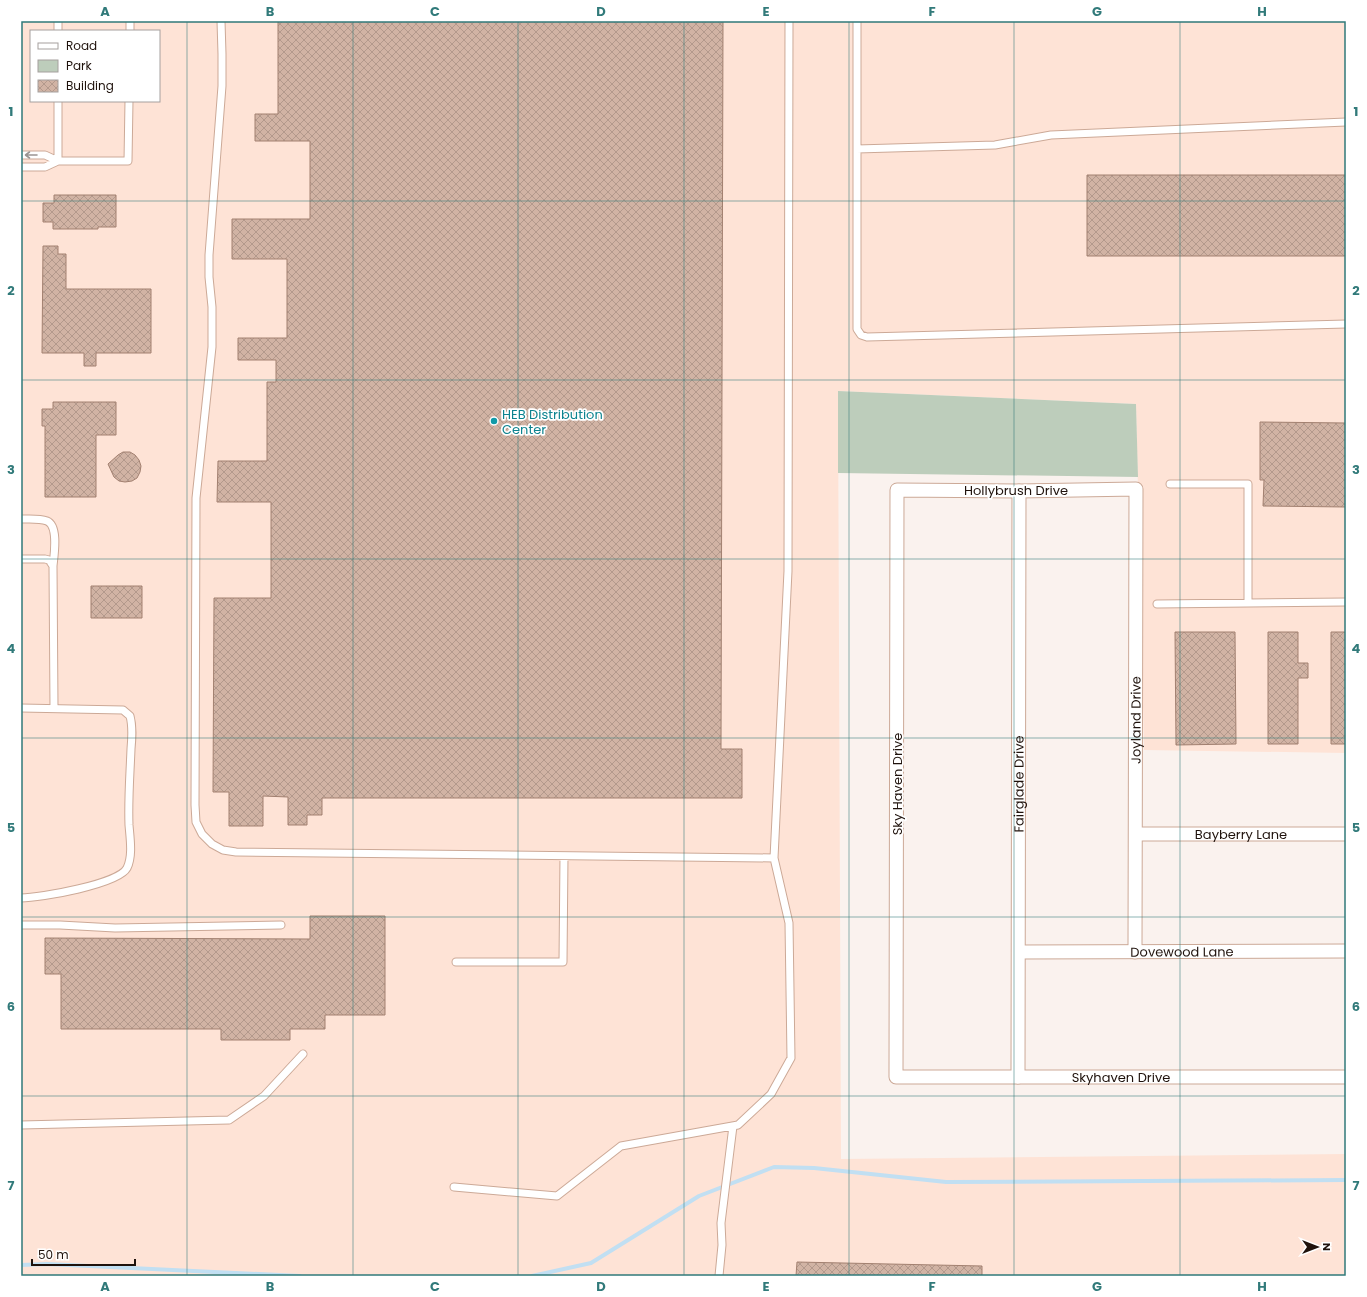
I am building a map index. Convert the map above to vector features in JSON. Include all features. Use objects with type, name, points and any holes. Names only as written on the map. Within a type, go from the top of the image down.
[{"type":"street","name":"Hollybrush Drive","points":[[897,490],[1019,491],[1136,489]]},
{"type":"street","name":"Joyland Drive","points":[[1135,952],[1136,489]]},
{"type":"street","name":"Sky Haven Drive","points":[[896,1077],[897,490]]},
{"type":"street","name":"Fairglade Drive","points":[[1018,1077],[1019,491]]},
{"type":"street","name":"Bayberry Lane","points":[[1136,834],[1346,834]]},
{"type":"street","name":"Dovewood Lane","points":[[1019,952],[1346,952]]},
{"type":"street","name":"Skyhaven Drive","points":[[896,1077],[1346,1077]]},
{"type":"lane","points":[[220,21],[222,86],[209,255],[209,277],[212,307],[212,347],[196,498],[195,805],[196,822],[202,834],[212,844],[223,850],[236,852],[774,858]]},
{"type":"lane","points":[[454,1187],[557,1196],[621,1146],[738,1125],[771,1094],[791,1058],[789,923],[774,858],[788,571],[788,21]]},
{"type":"lane","points":[[857,21],[857,329],[861,335],[867,337],[1346,324]]},
{"type":"lane","points":[[58,102],[58,161]]},
{"type":"lane","points":[[21,155],[45,154],[58,161],[128,161],[129,102]]},
{"type":"lane","points":[[857,149],[995,145],[1051,136],[1346,122]]},
{"type":"lane","points":[[21,167],[45,168],[58,161]]},
{"type":"lane","points":[[1170,484],[1248,484],[1248,603]]},
{"type":"lane","points":[[21,519],[40,519],[47,521],[52,524],[54,531],[56,546],[53,566],[54,708]]},
{"type":"lane","points":[[21,559],[45,559],[49,560],[53,566]]},
{"type":"lane","points":[[1157,604],[1346,602]]},
{"type":"lane","points":[[21,708],[123,710],[130,716],[132,732],[129,817],[130,855],[127,868],[120,876],[67,892],[46,896],[21,898]]},
{"type":"lane","points":[[456,962],[563,962],[564,856]]},
{"type":"lane","points":[[21,926],[60,925],[115,928],[281,925]]},
{"type":"lane","points":[[21,1125],[229,1120],[264,1096],[303,1054]]},
{"type":"lane","points":[[719,1276],[722,1245],[721,1223],[733,1126]]},
{"type":"shaded area","points":[[21,21],[1346,21],[1346,753],[1144,750],[1136,404],[838,391],[841,1159],[1346,1154],[1346,1276],[21,1276]]},
{"type":"green space","points":[[838,391],[1136,404],[1138,477],[838,473]]},
{"type":"building","name":"HEB Distribution Center","points":[[278,21],[723,21],[721,749],[742,749],[742,798],[322,798],[322,815],[307,815],[307,825],[288,825],[288,797],[263,796],[263,826],[229,826],[229,792],[213,792],[214,598],[271,598],[271,502],[217,502],[218,461],[267,461],[267,382],[276,382],[276,360],[238,360],[238,338],[287,338],[287,259],[232,259],[232,219],[310,219],[310,141],[255,141],[255,114],[278,114]]},
{"type":"building","points":[[1087,175],[1346,175],[1346,256],[1087,256]]},
{"type":"building","points":[[54,195],[116,195],[116,227],[98,227],[98,229],[53,229],[53,222],[43,222],[43,203],[54,203]]},
{"type":"building","points":[[43,246],[58,246],[58,254],[66,254],[66,289],[151,289],[151,353],[96,353],[96,366],[84,366],[84,353],[42,353]]},
{"type":"building","points":[[53,402],[116,402],[116,435],[96,435],[96,497],[45,497],[45,426],[42,426],[42,409],[53,409]]},
{"type":"building","points":[[1260,422],[1346,423],[1346,507],[1263,506],[1264,480],[1260,480]]},
{"type":"building","points":[[123,452],[130,452],[135,455],[141,466],[137,478],[132,481],[119,481],[114,477],[108,464]]},
{"type":"building","points":[[91,586],[142,586],[142,618],[91,618]]},
{"type":"building","points":[[1175,632],[1235,632],[1236,744],[1176,745]]},
{"type":"building","points":[[1268,632],[1298,632],[1298,663],[1308,663],[1308,678],[1298,678],[1298,744],[1268,744]]},
{"type":"building","points":[[1331,632],[1346,632],[1346,744],[1331,744]]},
{"type":"building","points":[[310,916],[385,916],[385,1015],[325,1015],[325,1029],[290,1029],[290,1040],[221,1040],[221,1029],[61,1029],[61,974],[45,974],[45,938],[310,939]]},
{"type":"building","points":[[797,1262],[982,1266],[982,1276],[796,1276]]},
{"type":"waterway","points":[[532,1276],[591,1263],[699,1196],[774,1167],[814,1168],[946,1182],[1346,1180]]},
{"type":"waterway","points":[[21,1265],[47,1264],[300,1276]]},
{"type":"place","name":"HEB Distribution Center","points":[[494,421]]}]
